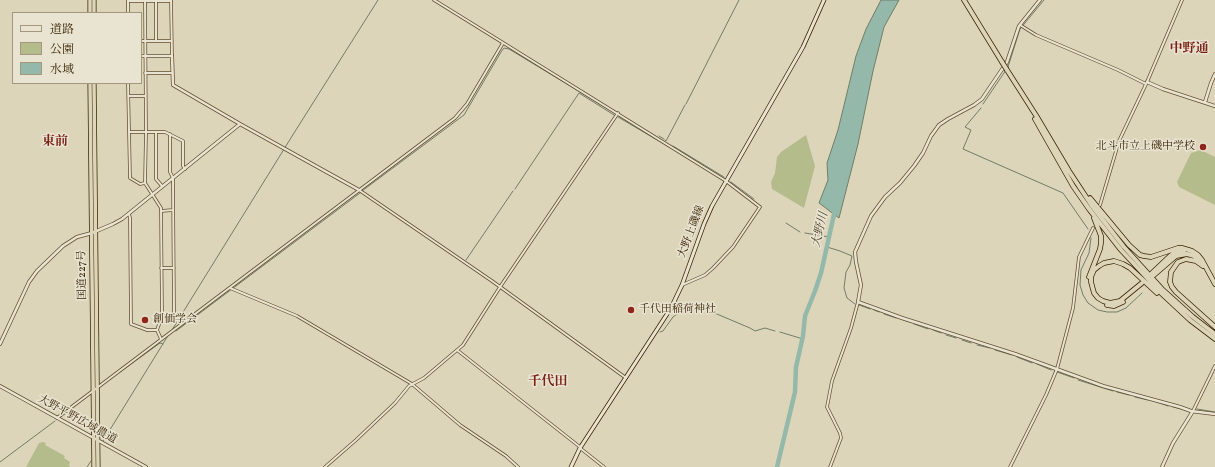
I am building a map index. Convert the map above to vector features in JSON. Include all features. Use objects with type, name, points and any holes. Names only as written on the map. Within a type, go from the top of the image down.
[{"type":"highway","points":[[90,0],[90,12]]},
{"type":"highway","points":[[94,0],[94,12]]},
{"type":"highway","points":[[964,0],[1069,170],[1101,217],[1143,269],[1177,303],[1215,334]]},
{"type":"highway","name":"国道227号","points":[[90,84],[98,467]]},
{"type":"highway","name":"国道227号","points":[[94,84],[94,467]]},
{"type":"highway","points":[[1021,92],[1073,186],[1089,209],[1140,272],[1190,320]]},
{"type":"highway","points":[[1069,170],[1095,205],[1129,245],[1140,254],[1151,257],[1182,248],[1192,250],[1198,255],[1206,266],[1215,284]]},
{"type":"highway","points":[[1089,209],[1102,236],[1100,249],[1089,277],[1089,289],[1096,300],[1102,304],[1114,306],[1126,301],[1143,284],[1120,301],[1110,303],[1098,298],[1094,293],[1091,282],[1094,270],[1109,262],[1119,262],[1130,268],[1158,294],[1215,339]]},
{"type":"highway","points":[[1198,255],[1184,251],[1176,252],[1170,256],[1153,274],[1176,256],[1187,254],[1194,256],[1203,266],[1215,290]]},
{"type":"highway","points":[[1203,266],[1196,261],[1186,259],[1178,262],[1171,272],[1170,282],[1176,292],[1215,327]]},
{"type":"main road","name":"大野上磯線","points":[[570,467],[580,447],[671,308],[682,284],[712,206],[803,47],[824,0]]},
{"type":"street","points":[[434,0],[726,181],[760,206],[733,247],[713,268],[705,275],[682,284]]},
{"type":"street","points":[[830,467],[841,438],[827,407],[832,381],[849,335],[858,302],[861,285],[855,252],[871,216],[885,197],[900,183],[914,166],[939,125],[970,108],[982,99],[1007,62],[1016,33],[1040,0]]},
{"type":"street","points":[[1100,205],[1119,141],[1147,83],[1182,0]]},
{"type":"street","points":[[128,12],[128,1],[172,1],[173,85],[287,151],[359,190],[500,287],[626,378]]},
{"type":"street","points":[[145,1],[145,184],[161,208],[162,316],[158,330],[162,339]]},
{"type":"street","points":[[156,1],[156,41]]},
{"type":"street","points":[[1021,26],[1053,43],[1147,83],[1215,106]]},
{"type":"street","points":[[142,42],[172,41]]},
{"type":"street","points":[[57,418],[232,288],[460,113],[467,104],[503,43]]},
{"type":"street","points":[[145,56],[172,56]]},
{"type":"street","points":[[145,73],[172,73]]},
{"type":"street","points":[[1205,102],[1210,83],[1215,74]]},
{"type":"street","points":[[128,84],[130,178],[140,184],[145,184]]},
{"type":"street","points":[[128,96],[146,96]]},
{"type":"street","points":[[325,467],[343,453],[391,408],[412,384],[424,378],[465,342],[500,287],[618,113]]},
{"type":"street","points":[[0,344],[26,288],[45,263],[68,243],[117,222],[129,214],[240,124]]},
{"type":"street","points":[[129,132],[165,132],[183,141],[184,169]]},
{"type":"street","points":[[156,132],[156,179],[163,187]]},
{"type":"street","points":[[162,316],[172,316],[174,313],[173,178],[170,172],[170,134]]},
{"type":"street","points":[[161,211],[173,210]]},
{"type":"street","points":[[129,214],[131,324],[148,330],[158,330]]},
{"type":"street","points":[[1010,467],[1057,369],[1073,308],[1079,257],[1094,228]]},
{"type":"street","points":[[161,268],[174,268]]},
{"type":"street","points":[[232,288],[297,316],[412,384],[460,425],[506,456],[515,466],[518,467]]},
{"type":"street","points":[[858,302],[902,318],[1015,354],[1103,386],[1193,411],[1215,414]]},
{"type":"street","points":[[457,350],[604,467]]},
{"type":"street","points":[[1162,467],[1172,443],[1193,411],[1215,366]]},
{"type":"street","name":"大野平野広域農道","points":[[0,386],[146,467]]},
{"type":"green space","points":[[806,135],[815,166],[804,208],[772,189],[771,182],[775,173],[777,157],[781,152]]},
{"type":"green space","name":"北斗市立上磯中学校","points":[[1201,150],[1215,157],[1215,205],[1179,187],[1177,182],[1191,153]]},
{"type":"green space","points":[[39,443],[46,443],[45,445],[65,456],[64,458],[70,462],[70,467],[26,467]]},
{"type":"water","points":[[881,0],[899,0],[884,27],[858,144],[839,218],[819,203],[828,180],[827,163],[838,130],[856,56],[866,29]]},
{"type":"waterway","points":[[172,330],[378,0]]},
{"type":"waterway","points":[[686,104],[739,0]]},
{"type":"waterway","points":[[1008,67],[1020,29],[1044,0]]},
{"type":"waterway","points":[[362,191],[464,115],[504,48],[509,49],[615,113]]},
{"type":"waterway","points":[[983,104],[1006,70]]},
{"type":"waterway","points":[[515,189],[579,93],[614,115]]},
{"type":"waterway","points":[[665,140],[666,141],[685,105]]},
{"type":"waterway","points":[[981,108],[965,127],[971,130],[963,149],[1063,193],[1088,229]]},
{"type":"waterway","points":[[619,116],[654,138]]},
{"type":"waterway","points":[[618,117],[671,148]]},
{"type":"waterway","points":[[659,136],[664,139]]},
{"type":"waterway","points":[[673,146],[724,177]]},
{"type":"waterway","points":[[731,182],[754,199]]},
{"type":"waterway","points":[[466,260],[513,191]]},
{"type":"waterway","points":[[176,331],[360,193]]},
{"type":"waterway","name":"大野川","points":[[777,467],[795,392],[796,367],[803,336],[805,316],[821,273],[835,210]]},
{"type":"waterway","points":[[786,223],[800,232]]},
{"type":"waterway","points":[[805,233],[829,237]]},
{"type":"waterway","points":[[1091,238],[1089,253],[1081,270],[1080,285],[1083,295],[1088,303],[1098,310],[1117,312],[1126,308],[1142,293]]},
{"type":"waterway","points":[[827,247],[852,256],[850,265],[846,272],[844,288],[847,298],[855,304]]},
{"type":"waterway","points":[[859,305],[870,309]]},
{"type":"waterway","points":[[660,332],[663,331],[677,314],[705,309],[755,331],[765,328],[775,331]]},
{"type":"waterway","points":[[874,310],[879,312]]},
{"type":"waterway","points":[[884,314],[896,318]]},
{"type":"waterway","points":[[901,319],[909,322]]},
{"type":"waterway","points":[[914,324],[928,329]]},
{"type":"waterway","points":[[933,330],[941,333]]},
{"type":"waterway","points":[[780,332],[803,339]]},
{"type":"waterway","points":[[103,441],[169,334]]},
{"type":"waterway","points":[[946,335],[956,338]]},
{"type":"waterway","points":[[962,340],[971,343]]},
{"type":"waterway","points":[[120,372],[160,343],[163,344]]},
{"type":"waterway","points":[[977,345],[990,348]]},
{"type":"waterway","points":[[995,350],[1012,355]]},
{"type":"waterway","points":[[1017,357],[1032,363]]},
{"type":"waterway","points":[[1037,364],[1051,370]]},
{"type":"waterway","points":[[1057,372],[1074,378]]},
{"type":"waterway","points":[[1078,380],[1113,391]]},
{"type":"waterway","points":[[1117,392],[1129,395]]},
{"type":"waterway","points":[[1135,397],[1148,400]]},
{"type":"waterway","points":[[1154,401],[1168,406]]},
{"type":"waterway","points":[[1173,407],[1181,409]]},
{"type":"waterway","points":[[1197,409],[1215,412]]},
{"type":"waterway","points":[[0,462],[55,421]]},
{"type":"waterway","points":[[87,467],[91,461]]},
{"type":"place","name":"北斗市立上磯中学校","points":[[1203,147]]},
{"type":"place","name":"千代田稲荷神社","points":[[631,310]]},
{"type":"place","name":"創価学会","points":[[145,320]]},
{"type":"district","name":"中野通","points":[[1189,50]]},
{"type":"district","name":"東前","points":[[55,143]]},
{"type":"district","name":"千代田","points":[[548,383]]}]
